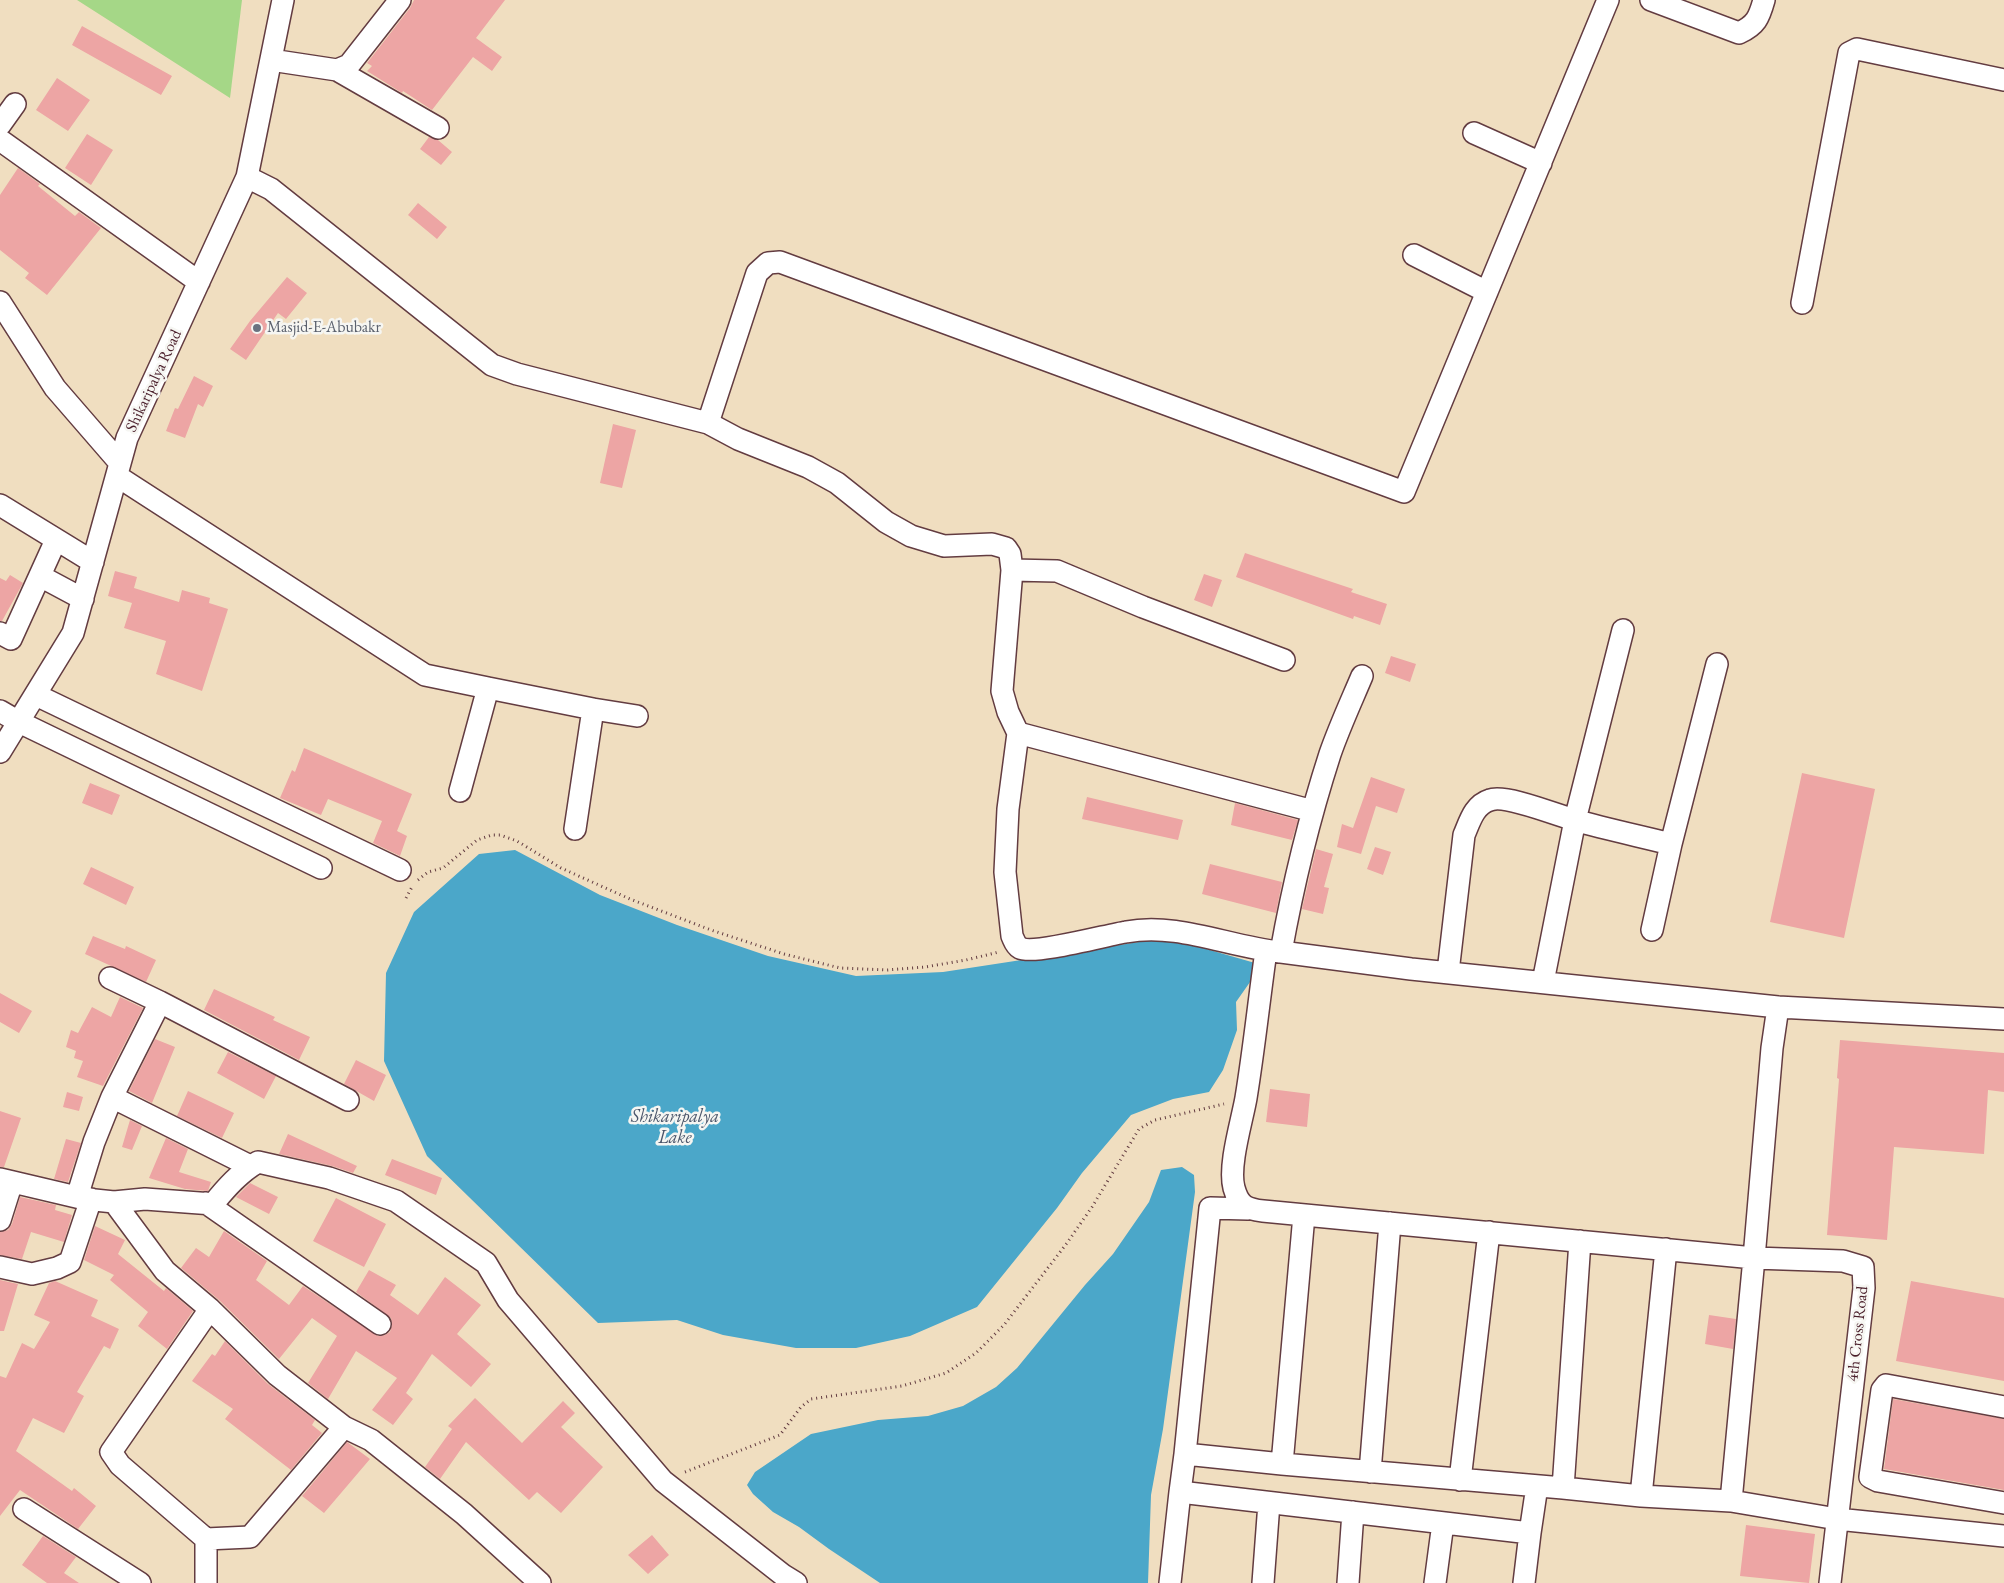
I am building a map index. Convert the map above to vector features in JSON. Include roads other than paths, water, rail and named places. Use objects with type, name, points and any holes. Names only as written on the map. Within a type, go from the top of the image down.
[{"type":"street","name":"Shikaripalya Road","points":[[0,752],[73,634],[127,438],[248,177],[283,0]]},
{"type":"street","points":[[337,70],[349,65],[400,0]]},
{"type":"street","points":[[708,423],[757,273],[768,262],[780,262],[1404,492],[1608,0]]},
{"type":"street","points":[[1651,0],[1739,33],[1751,28],[1760,14],[1764,0]]},
{"type":"street","points":[[1802,303],[1849,53],[1857,49],[2004,80]]},
{"type":"street","points":[[271,60],[337,70],[438,128]]},
{"type":"street","points":[[0,125],[15,104]]},
{"type":"street","points":[[1474,133],[1541,163]]},
{"type":"street","points":[[0,140],[199,282]]},
{"type":"street","points":[[248,177],[272,189],[492,366],[708,423],[838,483],[886,522],[911,536],[944,546],[992,544],[1006,548],[1010,554],[1012,570],[1002,692],[1008,712],[1018,733],[1008,809],[1005,872],[1012,936],[1014,943],[1020,948],[1039,949],[1127,931],[1151,929],[1274,951],[1448,972],[1778,1007],[2004,1020]]},
{"type":"street","points":[[1414,255],[1488,292]]},
{"type":"street","points":[[0,302],[55,388],[119,470],[424,675],[637,716]]},
{"type":"street","points":[[0,505],[93,562]]},
{"type":"street","points":[[0,633],[11,639],[56,540]]},
{"type":"street","points":[[1012,570],[1057,571],[1143,607],[1284,660]]},
{"type":"street","points":[[40,576],[83,599]]},
{"type":"street","points":[[1543,982],[1575,820],[1623,630]]},
{"type":"street","points":[[1652,930],[1671,844],[1717,664]]},
{"type":"street","points":[[1248,1209],[1238,1201],[1233,1187],[1232,1171],[1274,951],[1331,753],[1362,676]]},
{"type":"street","points":[[460,790],[488,688]]},
{"type":"street","points":[[36,694],[400,870]]},
{"type":"street","points":[[575,829],[593,709]]},
{"type":"street","points":[[0,711],[19,722],[321,868]]},
{"type":"street","points":[[1018,733],[1313,811]]},
{"type":"street","points":[[1448,972],[1464,835],[1471,817],[1480,804],[1492,799],[1508,800],[1575,820],[1671,844]]},
{"type":"street","points":[[110,978],[348,1100]]},
{"type":"street","points":[[0,1267],[32,1274],[57,1268],[70,1262],[94,1142],[112,1097],[160,1002]]},
{"type":"street","points":[[1731,1500],[1772,1048],[1778,1007]]},
{"type":"street","points":[[112,1097],[250,1166]]},
{"type":"street","points":[[0,1220],[6,1180],[84,1198],[114,1202],[145,1199],[213,1204],[229,1185],[250,1166],[258,1162],[329,1178],[396,1201],[486,1263],[508,1300],[663,1481],[783,1575],[796,1583]]},
{"type":"street","points":[[114,1202],[165,1272],[210,1309],[277,1375],[344,1427],[371,1440],[464,1514],[540,1583]]},
{"type":"street","points":[[206,1203],[380,1324]]},
{"type":"street","points":[[1170,1583],[1210,1208],[1248,1209],[1754,1258]]},
{"type":"street","points":[[1282,1464],[1304,1215]]},
{"type":"street","points":[[1370,1472],[1390,1223]]},
{"type":"street","points":[[1460,1480],[1489,1232]]},
{"type":"street","points":[[1563,1488],[1580,1241]]},
{"type":"street","points":[[1641,1496],[1666,1249]]},
{"type":"street","name":"4th Cross Road","points":[[1754,1258],[1843,1261],[1863,1267],[1864,1288],[1830,1583]]},
{"type":"street","points":[[210,1309],[112,1452],[120,1465],[206,1539],[250,1537],[344,1427]]},
{"type":"street","points":[[1982,1534],[1996,1502],[1878,1481],[1870,1477],[1882,1390],[1886,1385],[2004,1407]]},
{"type":"street","points":[[1185,1454],[1641,1496],[1731,1500],[1837,1519],[2004,1536]]},
{"type":"street","points":[[1524,1583],[1538,1486]]},
{"type":"street","points":[[1180,1492],[1530,1533]]},
{"type":"street","points":[[1263,1583],[1269,1502]]},
{"type":"street","points":[[24,1509],[140,1583]]},
{"type":"street","points":[[1348,1583],[1353,1512]]},
{"type":"street","points":[[1435,1583],[1443,1523]]},
{"type":"street","points":[[206,1539],[206,1583]]},
{"type":"water","name":"Shikaripalya Lake","points":[[515,850],[600,895],[677,925],[768,956],[856,976],[943,972],[1152,940],[1182,942],[1262,965],[1236,1002],[1237,1030],[1223,1070],[1209,1092],[1173,1099],[1131,1115],[1082,1173],[1057,1208],[977,1307],[910,1336],[856,1348],[796,1348],[723,1335],[677,1320],[598,1323],[427,1156],[384,1061],[386,973],[414,912],[479,854]]},
{"type":"water","points":[[1182,1167],[1194,1175],[1195,1192],[1163,1429],[1151,1495],[1148,1583],[880,1583],[799,1527],[773,1512],[753,1494],[747,1485],[755,1472],[811,1434],[878,1420],[928,1416],[963,1406],[996,1387],[1017,1368],[1113,1254],[1149,1202],[1161,1170]]},
{"type":"place","name":"Masjid-E-Abubakr","points":[[257,328]]}]
